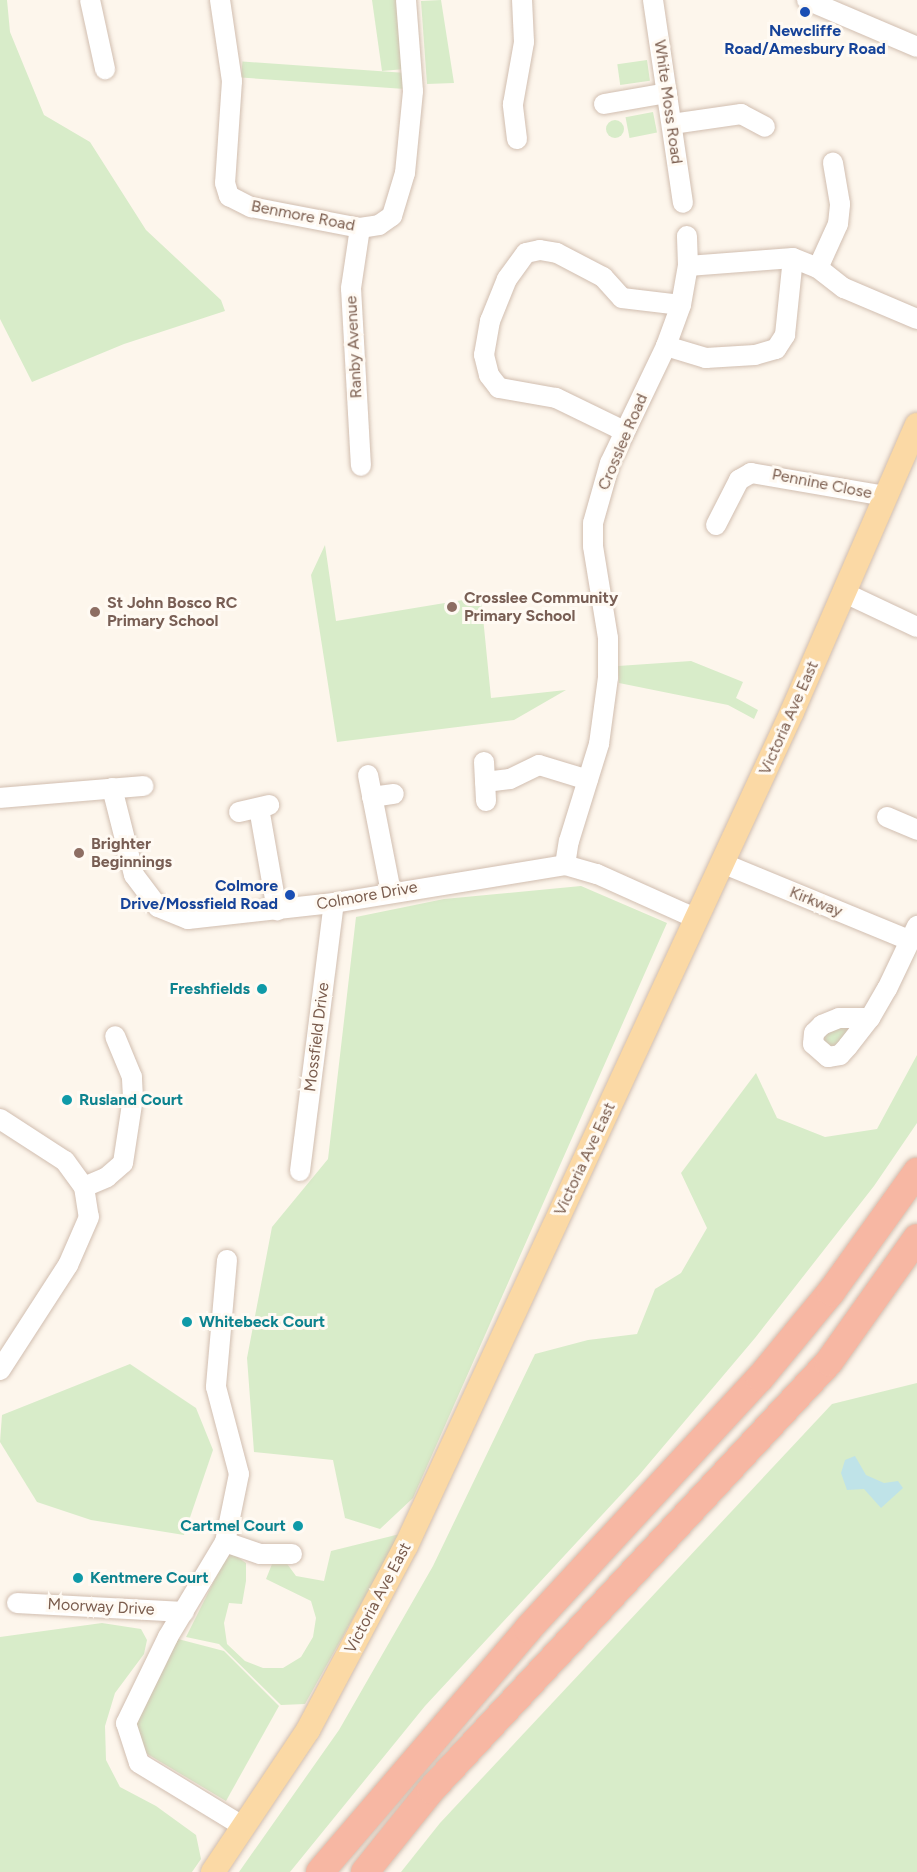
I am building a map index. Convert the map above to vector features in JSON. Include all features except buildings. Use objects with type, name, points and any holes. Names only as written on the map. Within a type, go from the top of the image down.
[{"type":"highway","points":[[320,1872],[528,1629],[759,1378],[831,1292],[917,1172]]},
{"type":"highway","points":[[365,1872],[431,1790],[829,1362],[917,1238]]},
{"type":"main road","name":"Victoria Ave East","points":[[213,1872],[308,1730],[406,1546],[697,919],[917,425]]},
{"type":"street","points":[[90,0],[105,69]]},
{"type":"street","name":"Benmore Road","points":[[220,0],[232,81],[225,183],[229,196],[251,207],[360,228],[379,225],[393,216],[405,173],[414,91],[406,0]]},
{"type":"street","points":[[517,139],[513,104],[524,42],[522,0]]},
{"type":"street","name":"White Moss Road","points":[[653,0],[683,203]]},
{"type":"street","points":[[807,0],[829,4],[917,47]]},
{"type":"street","points":[[604,104],[667,93]]},
{"type":"street","points":[[672,124],[741,114],[765,128]]},
{"type":"street","points":[[818,268],[838,224],[840,204],[833,163]]},
{"type":"street","name":"Ranby Avenue","points":[[360,228],[351,288],[361,466]]},
{"type":"street","name":"Crosslee Road","points":[[565,865],[568,841],[599,744],[609,658],[593,546],[593,523],[602,487],[624,431],[666,346],[681,305],[688,266],[687,236]]},
{"type":"street","points":[[624,431],[556,398],[499,388],[489,375],[484,355],[490,321],[507,279],[526,253],[540,250],[557,254],[603,277],[622,298],[681,305]]},
{"type":"street","points":[[666,346],[706,358],[755,355],[776,349],[785,335],[793,258]]},
{"type":"street","points":[[688,266],[793,258],[818,268],[844,288],[917,320]]},
{"type":"street","name":"Pennine Close","points":[[716,525],[739,480],[751,473],[886,496]]},
{"type":"street","points":[[844,593],[917,627]]},
{"type":"street","points":[[485,782],[510,779],[539,765],[588,780]]},
{"type":"street","points":[[368,776],[391,892]]},
{"type":"street","points":[[0,798],[144,786]]},
{"type":"street","name":"Colmore Drive","points":[[112,788],[134,875],[158,907],[188,919],[334,903],[565,865],[597,874],[697,919]]},
{"type":"street","points":[[372,797],[394,794]]},
{"type":"street","points":[[239,812],[265,806],[277,910]]},
{"type":"street","points":[[887,817],[917,830]]},
{"type":"street","name":"Kirkway","points":[[722,863],[914,934]]},
{"type":"street","name":"Mossfield Drive","points":[[300,1171],[334,903]]},
{"type":"street","points":[[870,1018],[914,934]]},
{"type":"street","points":[[84,1187],[107,1177],[123,1163],[133,1087],[114,1036]]},
{"type":"street","points":[[0,1119],[65,1161],[84,1187],[89,1201],[86,1227],[68,1265],[0,1370]]},
{"type":"street","name":"Moorway Drive","points":[[227,1260],[216,1387],[239,1474],[225,1542],[184,1612],[126,1723],[139,1763],[244,1827]]},
{"type":"street","points":[[225,1542],[260,1554],[292,1554]]},
{"type":"street","name":"Moorway Drive","points":[[17,1603],[184,1612]]},
{"type":"green space","points":[[0,0],[7,0],[10,32],[44,115],[90,142],[146,230],[221,300],[225,311],[124,344],[32,382],[0,319]]},
{"type":"green space","points":[[372,0],[398,0],[405,69],[382,71]]},
{"type":"green space","points":[[441,0],[454,83],[427,84],[421,1]]},
{"type":"green space","points":[[647,60],[650,81],[620,85],[617,64]]},
{"type":"green space","points":[[242,62],[406,73],[405,89],[241,78]]},
{"type":"green space","points":[[653,112],[657,133],[630,138],[626,117]]},
{"type":"green space","points":[[611,120],[619,120],[624,125],[622,136],[611,138],[606,133],[606,125]]},
{"type":"green space","points":[[325,545],[336,621],[481,597],[491,698],[566,690],[514,720],[337,742],[311,575]]},
{"type":"green space","points":[[691,661],[743,682],[736,698],[758,710],[754,719],[728,705],[619,683],[618,666]]},
{"type":"green space","points":[[581,886],[667,923],[413,1498],[380,1529],[345,1518],[333,1460],[254,1452],[247,1358],[272,1227],[328,1159],[356,917],[444,899]]},
{"type":"green space","points":[[852,1027],[847,1043],[825,1052],[821,1035],[832,1028]]},
{"type":"green space","points":[[917,1055],[917,1123],[874,1186],[755,1338],[640,1474],[425,1706],[290,1872],[239,1872],[339,1730],[433,1566],[535,1354],[588,1340],[637,1334],[655,1289],[681,1273],[707,1228],[681,1173],[756,1073],[777,1118],[825,1137],[877,1129]]},
{"type":"green space","points":[[130,1364],[196,1408],[213,1450],[184,1535],[91,1520],[37,1502],[0,1442],[2,1415]]},
{"type":"green space","points":[[917,1383],[917,1872],[401,1872],[440,1823],[832,1404]]},
{"type":"green space","points":[[400,1534],[305,1704],[281,1705],[219,1644],[186,1637],[229,1551],[246,1563],[246,1581],[242,1604],[229,1603],[224,1623],[227,1644],[245,1661],[263,1668],[283,1668],[301,1657],[313,1637],[316,1618],[311,1601],[266,1579],[274,1559],[285,1561],[296,1576],[324,1581],[331,1551]]},
{"type":"green space","points":[[102,1623],[141,1629],[147,1640],[144,1654],[115,1693],[105,1726],[106,1760],[120,1787],[156,1806],[196,1835],[201,1859],[192,1872],[0,1872],[0,1637]]},
{"type":"green space","points":[[178,1639],[224,1651],[279,1706],[226,1801],[144,1752],[136,1737],[137,1718]]},
{"type":"water","points":[[855,1456],[866,1475],[884,1483],[898,1481],[903,1488],[881,1508],[864,1489],[847,1490],[841,1473],[845,1460]]},
{"type":"place","name":"Newcliffe Road/Amesbury Road","points":[[805,12]]},
{"type":"place","name":"Crosslee Community Primary School","points":[[452,607]]},
{"type":"place","name":"St John Bosco RC Primary School","points":[[95,612]]},
{"type":"place","name":"Brighter Beginnings","points":[[79,853]]},
{"type":"place","name":"Colmore Drive/Mossfield Road","points":[[290,895]]},
{"type":"place","name":"Freshfields","points":[[262,989]]},
{"type":"place","name":"Rusland Court","points":[[67,1100]]},
{"type":"place","name":"Whitebeck Court","points":[[187,1322]]},
{"type":"place","name":"Cartmel Court","points":[[298,1526]]},
{"type":"place","name":"Kentmere Court","points":[[78,1578]]}]
